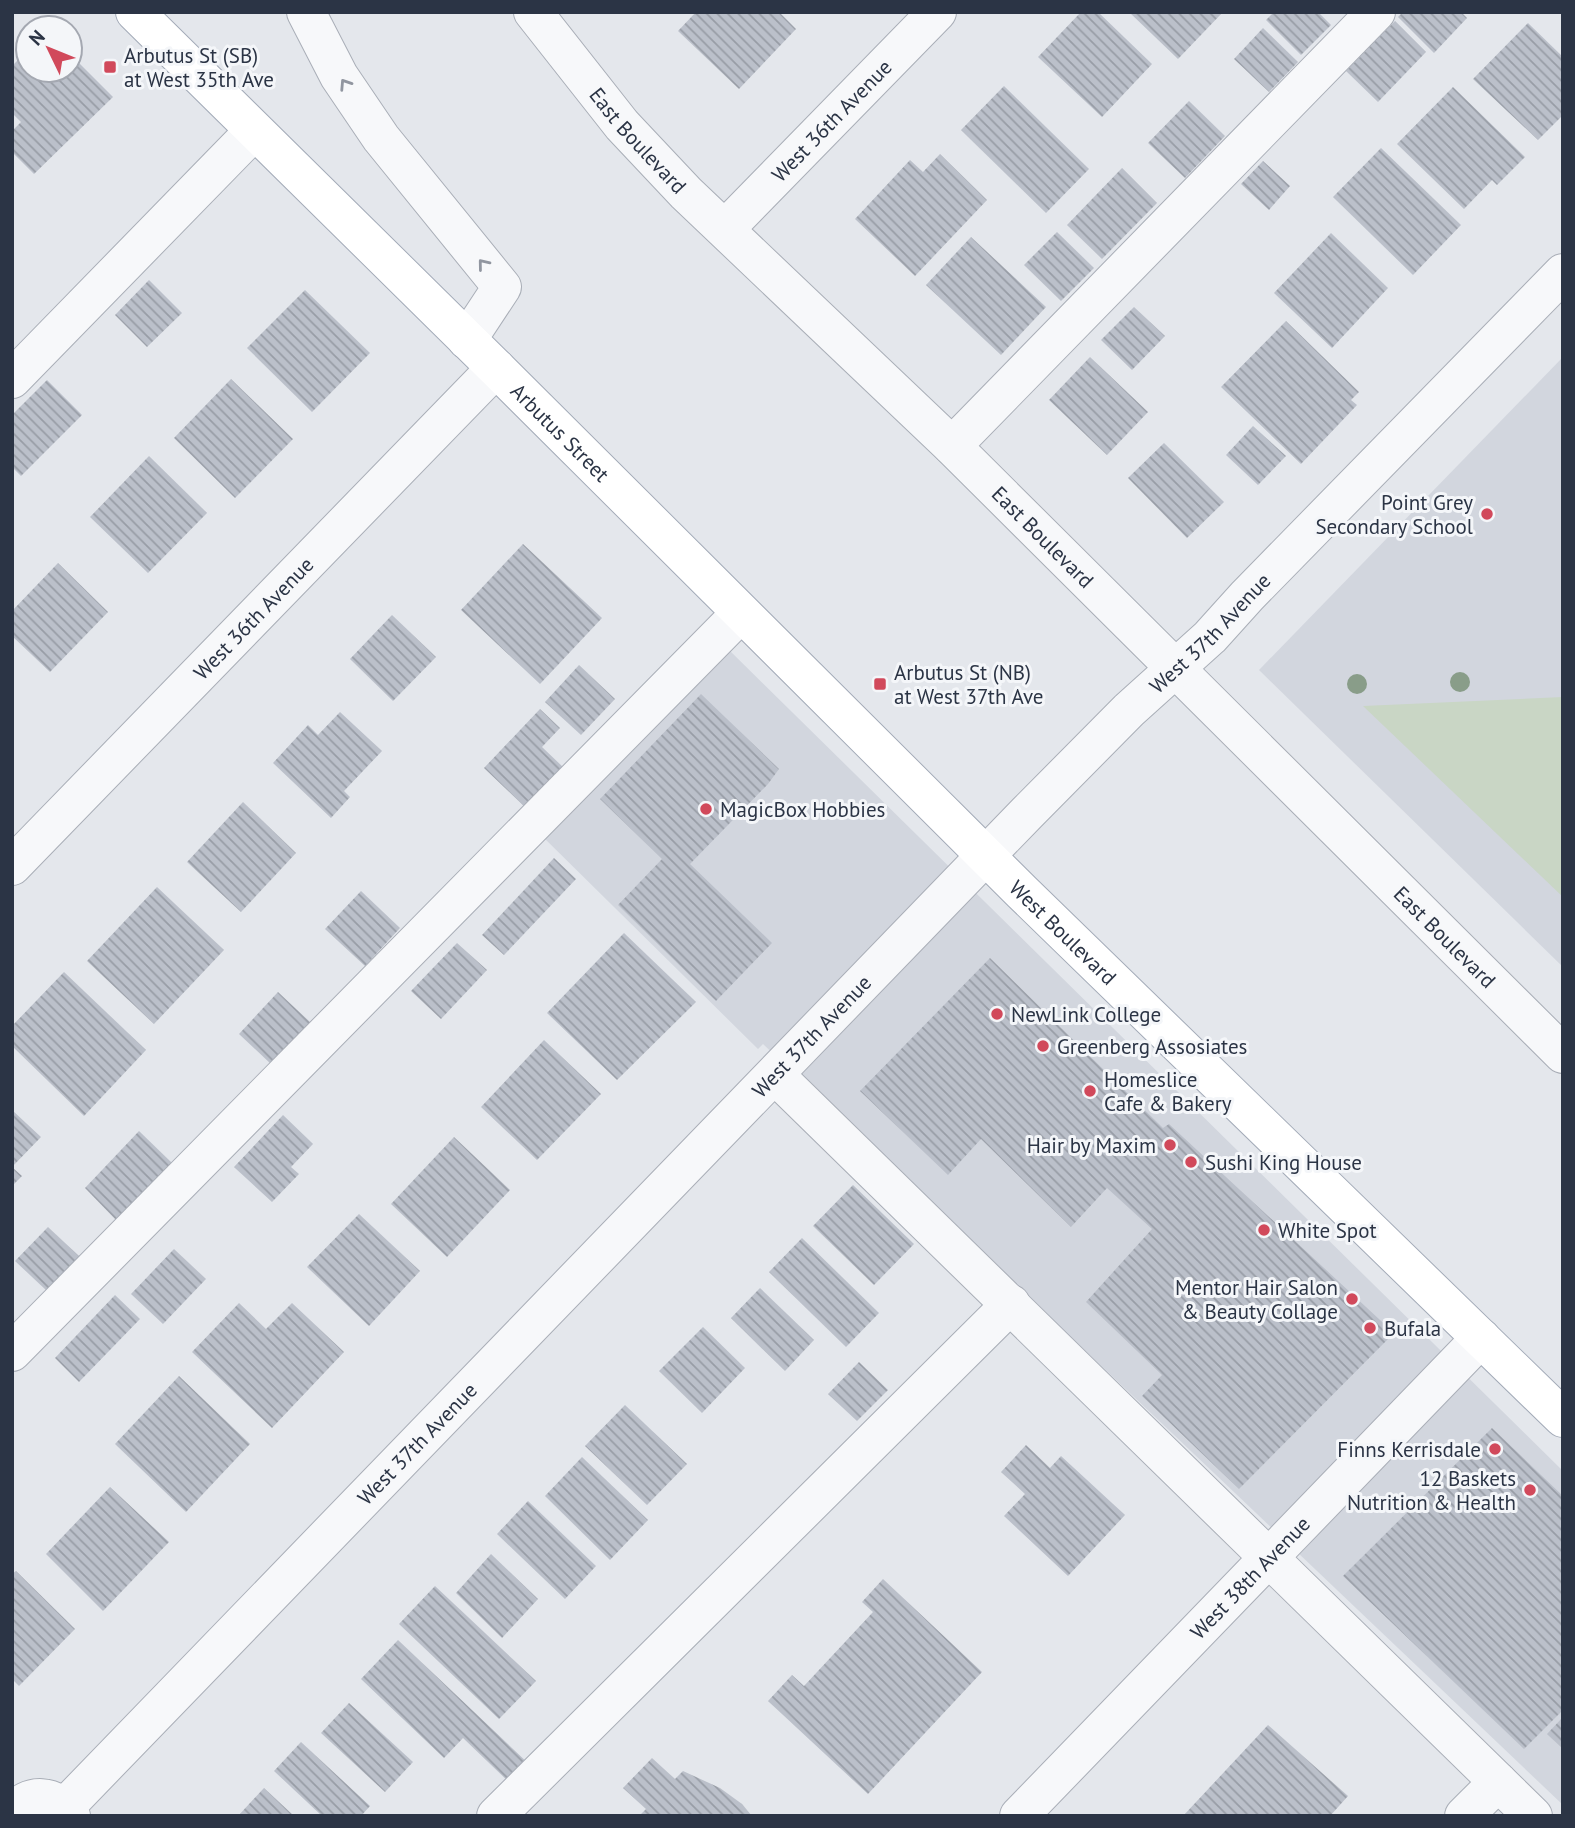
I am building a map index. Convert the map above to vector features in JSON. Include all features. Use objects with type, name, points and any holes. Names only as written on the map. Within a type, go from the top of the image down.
[{"type":"main road","name":"Arbutus Street","points":[[135,12],[986,856]]},
{"type":"main road","name":"West Boulevard","points":[[986,856],[1563,1418]]},
{"type":"street","points":[[306,12],[339,76],[381,138],[502,287],[467,340]]},
{"type":"street","name":"East Boulevard","points":[[533,12],[622,125],[686,193],[952,446],[1563,1054]]},
{"type":"street","name":"West 36th Avenue","points":[[725,229],[937,12]]},
{"type":"street","points":[[952,446],[1376,12]]},
{"type":"street","points":[[12,379],[254,131]]},
{"type":"street","name":"West 37th Avenue","points":[[68,1811],[986,856],[1129,710],[1210,637],[1563,273]]},
{"type":"street","name":"West 36th Avenue","points":[[12,866],[496,368]]},
{"type":"street","points":[[12,1352],[740,614]]},
{"type":"street","points":[[775,1075],[1532,1816]]},
{"type":"street","points":[[496,1816],[1011,1304]]},
{"type":"street","name":"West 38th Avenue","points":[[1019,1816],[1481,1338]]},
{"type":"street","points":[[1464,1816],[1498,1782]]},
{"type":"street","points":[[14,1806],[42,1797],[54,1800],[68,1811]]},
{"type":"shaded area","name":"Point Grey Secondary School","points":[[1563,357],[1563,967],[1259,670]]},
{"type":"shaded area","points":[[725,646],[1563,1471],[1563,1805],[763,1044],[758,1049],[542,836]]},
{"type":"green space","points":[[1563,697],[1563,897],[1363,706]]},
{"type":"building","points":[[696,12],[779,12],[796,29],[739,89],[678,31]]},
{"type":"building","points":[[1081,12],[1098,12],[1152,64],[1102,117],[1038,57]]},
{"type":"building","points":[[1129,12],[1223,12],[1178,59]]},
{"type":"building","points":[[1274,12],[1318,12],[1331,25],[1301,55],[1266,20]]},
{"type":"building","points":[[1403,12],[1461,12],[1467,18],[1434,53],[1398,17]]},
{"type":"building","points":[[1395,21],[1426,52],[1378,102],[1346,71]]},
{"type":"building","points":[[1528,23],[1563,57],[1563,115],[1538,140],[1473,79]]},
{"type":"building","points":[[1263,28],[1298,62],[1269,92],[1234,59]]},
{"type":"building","points":[[14,64],[14,84],[84,84],[84,68],[113,97],[34,174],[12,152],[12,131],[21,122],[12,113]]},
{"type":"building","points":[[1004,86],[1089,169],[1046,213],[961,130]]},
{"type":"building","points":[[1453,87],[1525,157],[1497,185],[1492,180],[1464,209],[1397,144]]},
{"type":"building","points":[[1189,101],[1225,136],[1185,178],[1148,143]]},
{"type":"building","points":[[1381,148],[1461,225],[1413,275],[1333,197]]},
{"type":"building","points":[[940,154],[987,200],[915,276],[855,219],[910,160],[923,172]]},
{"type":"building","points":[[1263,161],[1290,186],[1269,210],[1241,184]]},
{"type":"building","points":[[1122,168],[1157,203],[1102,259],[1067,225]]},
{"type":"building","points":[[1057,232],[1094,268],[1061,301],[1024,265]]},
{"type":"building","points":[[1331,233],[1388,288],[1332,348],[1274,293]]},
{"type":"building","points":[[971,237],[1046,307],[1001,355],[926,285]]},
{"type":"building","points":[[149,280],[182,313],[147,347],[115,315]]},
{"type":"building","points":[[305,290],[370,353],[312,412],[247,348]]},
{"type":"building","points":[[1134,307],[1165,336],[1132,370],[1101,340]]},
{"type":"building","points":[[1286,321],[1359,392],[1351,400],[1357,405],[1301,464],[1221,387]]},
{"type":"building","points":[[1090,357],[1148,412],[1107,455],[1049,400]]},
{"type":"building","points":[[231,379],[293,439],[235,498],[174,438]]},
{"type":"building","points":[[47,380],[82,415],[21,476],[12,467],[12,415]]},
{"type":"building","points":[[1253,426],[1286,456],[1258,485],[1226,455]]},
{"type":"building","points":[[1164,443],[1224,502],[1187,538],[1128,478]]},
{"type":"building","points":[[149,456],[207,513],[148,573],[90,517]]},
{"type":"building","points":[[523,544],[602,618],[540,684],[461,610]]},
{"type":"building","points":[[58,563],[108,612],[50,672],[12,636],[12,611]]},
{"type":"building","points":[[392,615],[436,657],[393,701],[350,659]]},
{"type":"building","points":[[579,665],[615,699],[581,735],[545,702]]},
{"type":"building","points":[[701,694],[779,769],[768,784],[690,864],[772,943],[716,1001],[618,905],[662,859],[600,799]]},
{"type":"building","points":[[540,709],[560,728],[542,747],[564,768],[526,808],[484,768]]},
{"type":"building","points":[[340,712],[382,751],[344,791],[350,797],[331,818],[273,763],[308,725],[318,735]]},
{"type":"building","points":[[243,802],[296,853],[241,912],[187,862]]},
{"type":"building","points":[[554,858],[576,879],[504,955],[482,935]]},
{"type":"building","points":[[157,887],[224,950],[154,1024],[87,961]]},
{"type":"building","points":[[361,891],[400,928],[365,966],[325,929]]},
{"type":"building","points":[[624,933],[696,1002],[617,1080],[547,1013]]},
{"type":"building","points":[[457,943],[487,970],[441,1019],[411,991]]},
{"type":"building","points":[[990,958],[1163,1128],[1169,1124],[1394,1333],[1239,1489],[1142,1396],[1162,1375],[1086,1302],[1152,1229],[1107,1188],[1071,1227],[981,1139],[948,1175],[860,1091]]},
{"type":"building","points":[[64,972],[146,1050],[84,1116],[12,1046],[12,1026]]},
{"type":"building","points":[[278,992],[311,1023],[272,1065],[239,1034]]},
{"type":"building","points":[[544,1040],[601,1094],[537,1160],[481,1107]]},
{"type":"building","points":[[12,1110],[41,1137],[12,1167]]},
{"type":"building","points":[[283,1115],[313,1144],[291,1167],[299,1174],[272,1202],[234,1167]]},
{"type":"building","points":[[139,1131],[172,1163],[117,1221],[85,1188]]},
{"type":"building","points":[[454,1137],[510,1190],[447,1257],[391,1204]]},
{"type":"building","points":[[12,1167],[22,1176],[12,1186]]},
{"type":"building","points":[[853,1185],[914,1244],[874,1285],[813,1226]]},
{"type":"building","points":[[359,1214],[420,1271],[369,1326],[307,1267]]},
{"type":"building","points":[[48,1227],[80,1257],[47,1291],[15,1261]]},
{"type":"building","points":[[802,1238],[879,1313],[846,1347],[769,1272]]},
{"type":"building","points":[[174,1249],[206,1279],[163,1324],[131,1294]]},
{"type":"building","points":[[760,1288],[814,1340],[785,1371],[731,1318]]},
{"type":"building","points":[[115,1295],[140,1319],[79,1382],[55,1358]]},
{"type":"building","points":[[239,1303],[266,1329],[292,1303],[344,1352],[272,1428],[192,1352]]},
{"type":"building","points":[[703,1327],[745,1368],[702,1413],[659,1371]]},
{"type":"building","points":[[859,1362],[888,1390],[857,1421],[828,1394]]},
{"type":"building","points":[[179,1376],[250,1444],[186,1512],[115,1444]]},
{"type":"building","points":[[625,1405],[687,1464],[647,1505],[585,1446]]},
{"type":"building","points":[[1492,1428],[1563,1496],[1563,1710],[1524,1749],[1343,1576]]},
{"type":"building","points":[[1026,1445],[1050,1468],[1061,1456],[1125,1515],[1068,1576],[1004,1516],[1025,1494],[1001,1472]]},
{"type":"building","points":[[582,1457],[648,1520],[610,1560],[545,1496]]},
{"type":"building","points":[[110,1487],[169,1542],[103,1611],[46,1554]]},
{"type":"building","points":[[528,1501],[596,1566],[565,1599],[497,1534]]},
{"type":"building","points":[[491,1554],[538,1599],[502,1638],[456,1593]]},
{"type":"building","points":[[16,1571],[75,1629],[19,1686],[12,1679],[12,1574]]},
{"type":"building","points":[[883,1579],[982,1672],[868,1794],[768,1701],[792,1675],[804,1686],[873,1612],[862,1602]]},
{"type":"building","points":[[435,1586],[536,1681],[499,1719],[399,1624]]},
{"type":"building","points":[[398,1640],[531,1766],[512,1785],[463,1738],[444,1758],[361,1679]]},
{"type":"building","points":[[349,1703],[413,1762],[385,1792],[321,1733]]},
{"type":"building","points":[[1563,1717],[1563,1749],[1547,1734]]},
{"type":"building","points":[[1268,1725],[1348,1796],[1330,1816],[1183,1816]]},
{"type":"building","points":[[301,1742],[370,1806],[361,1816],[322,1816],[274,1771]]},
{"type":"building","points":[[652,1758],[675,1779],[683,1771],[720,1788],[742,1804],[752,1816],[639,1816],[646,1809],[623,1788]]},
{"type":"building","points":[[264,1788],[294,1816],[238,1816]]},
{"type":"place","name":"Arbutus St (SB) at West 35th Ave","points":[[110,67]]},
{"type":"place","name":"Point Grey Secondary School","points":[[1487,514]]},
{"type":"place","name":"Arbutus St (NB) at West 37th Ave","points":[[880,684]]},
{"type":"place","name":"MagicBox Hobbies","points":[[706,809]]},
{"type":"place","name":"NewLink College","points":[[997,1014]]},
{"type":"place","name":"Greenberg Assosiates","points":[[1043,1046]]},
{"type":"place","name":"Homeslice Cafe & Bakery","points":[[1090,1091]]},
{"type":"place","name":"Hair by Maxim","points":[[1170,1145]]},
{"type":"place","name":"Sushi King House","points":[[1191,1162]]},
{"type":"place","name":"White Spot","points":[[1264,1230]]},
{"type":"place","name":"Mentor Hair Salon & Beauty Collage","points":[[1352,1299]]},
{"type":"place","name":"Bufala","points":[[1370,1328]]},
{"type":"place","name":"Finns Kerrisdale","points":[[1495,1449]]},
{"type":"place","name":"12 Baskets Nutrition & Health","points":[[1530,1490]]}]
